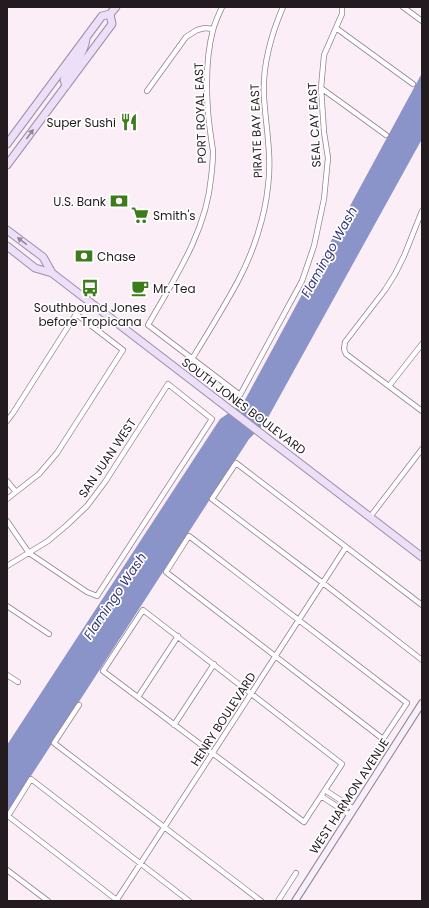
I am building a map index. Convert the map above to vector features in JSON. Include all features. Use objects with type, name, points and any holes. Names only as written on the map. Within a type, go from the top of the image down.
[{"type":"main road","points":[[7,144],[102,16],[113,9]]},
{"type":"main road","points":[[7,165],[112,24],[113,9]]},
{"type":"main road","points":[[66,86],[65,77],[82,52],[85,46],[86,37]]},
{"type":"main road","name":"SOUTH JONES BOULEVARD","points":[[7,230],[43,257],[52,273]]},
{"type":"main road","name":"SOUTH JONES BOULEVARD","points":[[7,246],[34,268],[52,273],[422,557]]},
{"type":"main road","name":"WEST HARMON AVENUE","points":[[295,901],[422,703]]},
{"type":"street","name":"PORT ROYAL EAST","points":[[192,359],[148,325],[185,260],[197,235],[207,205],[213,153],[208,112],[208,57],[213,30],[222,7]]},
{"type":"street","name":"PIRATE BAY EAST","points":[[192,359],[239,280],[255,244],[263,215],[268,186],[269,159],[263,96],[264,69],[278,19],[283,7]]},
{"type":"street","name":"SEAL CAY EAST","points":[[192,359],[240,395],[302,281],[314,246],[324,199],[328,158],[324,132],[321,88],[324,55],[342,14],[342,7]]},
{"type":"street","points":[[403,7],[422,21]]},
{"type":"street","points":[[147,91],[186,37],[197,30],[205,28],[213,30]]},
{"type":"street","points":[[336,28],[413,84]]},
{"type":"street","points":[[321,88],[386,135]]},
{"type":"street","points":[[422,210],[404,256],[395,274],[385,290],[345,342],[344,349],[346,354],[422,411]]},
{"type":"street","points":[[7,421],[76,314],[123,350],[56,453],[39,474],[7,499]]},
{"type":"street","points":[[389,386],[422,344]]},
{"type":"street","name":"SAN JUAN WEST","points":[[7,566],[48,541],[87,506],[105,482],[168,384],[212,419],[97,596],[87,592],[30,553]]},
{"type":"street","points":[[370,517],[422,449]]},
{"type":"street","points":[[422,605],[236,463],[212,500],[323,583],[422,660]]},
{"type":"street","points":[[7,481],[16,492]]},
{"type":"street","points":[[7,521],[30,553]]},
{"type":"street","points":[[189,536],[298,620],[407,703],[383,739],[166,572],[189,536]]},
{"type":"street","name":"HENRY BOULEVARD","points":[[117,901],[274,656],[346,547]]},
{"type":"street","points":[[7,606],[49,634]]},
{"type":"street","points":[[143,610],[178,636],[342,764],[304,822],[103,671],[143,610]]},
{"type":"street","points":[[138,697],[178,636]]},
{"type":"street","points":[[174,725],[214,664]]},
{"type":"street","points":[[7,675],[18,682]]},
{"type":"street","points":[[79,706],[54,743],[261,901]]},
{"type":"street","points":[[117,901],[8,816],[31,779],[189,901]]},
{"type":"street","points":[[325,790],[354,809]]},
{"type":"street","points":[[321,796],[350,815]]},
{"type":"street","points":[[7,870],[48,901]]},
{"type":"street","points":[[278,901],[296,873]]},
{"type":"water","name":"Flamingo Wash","points":[[422,73],[422,139],[265,423],[249,439],[7,813],[7,745],[220,419],[242,404],[246,398]]},
{"type":"place","name":"Super Sushi","points":[[129,122]]},
{"type":"place","name":"U.S. Bank","points":[[119,201]]},
{"type":"place","name":"Smith's","points":[[140,215]]},
{"type":"place","name":"Chase","points":[[84,256]]},
{"type":"place","name":"Southbound Jones before Tropicana","points":[[90,288]]},
{"type":"place","name":"Mr. Tea","points":[[140,288]]}]
